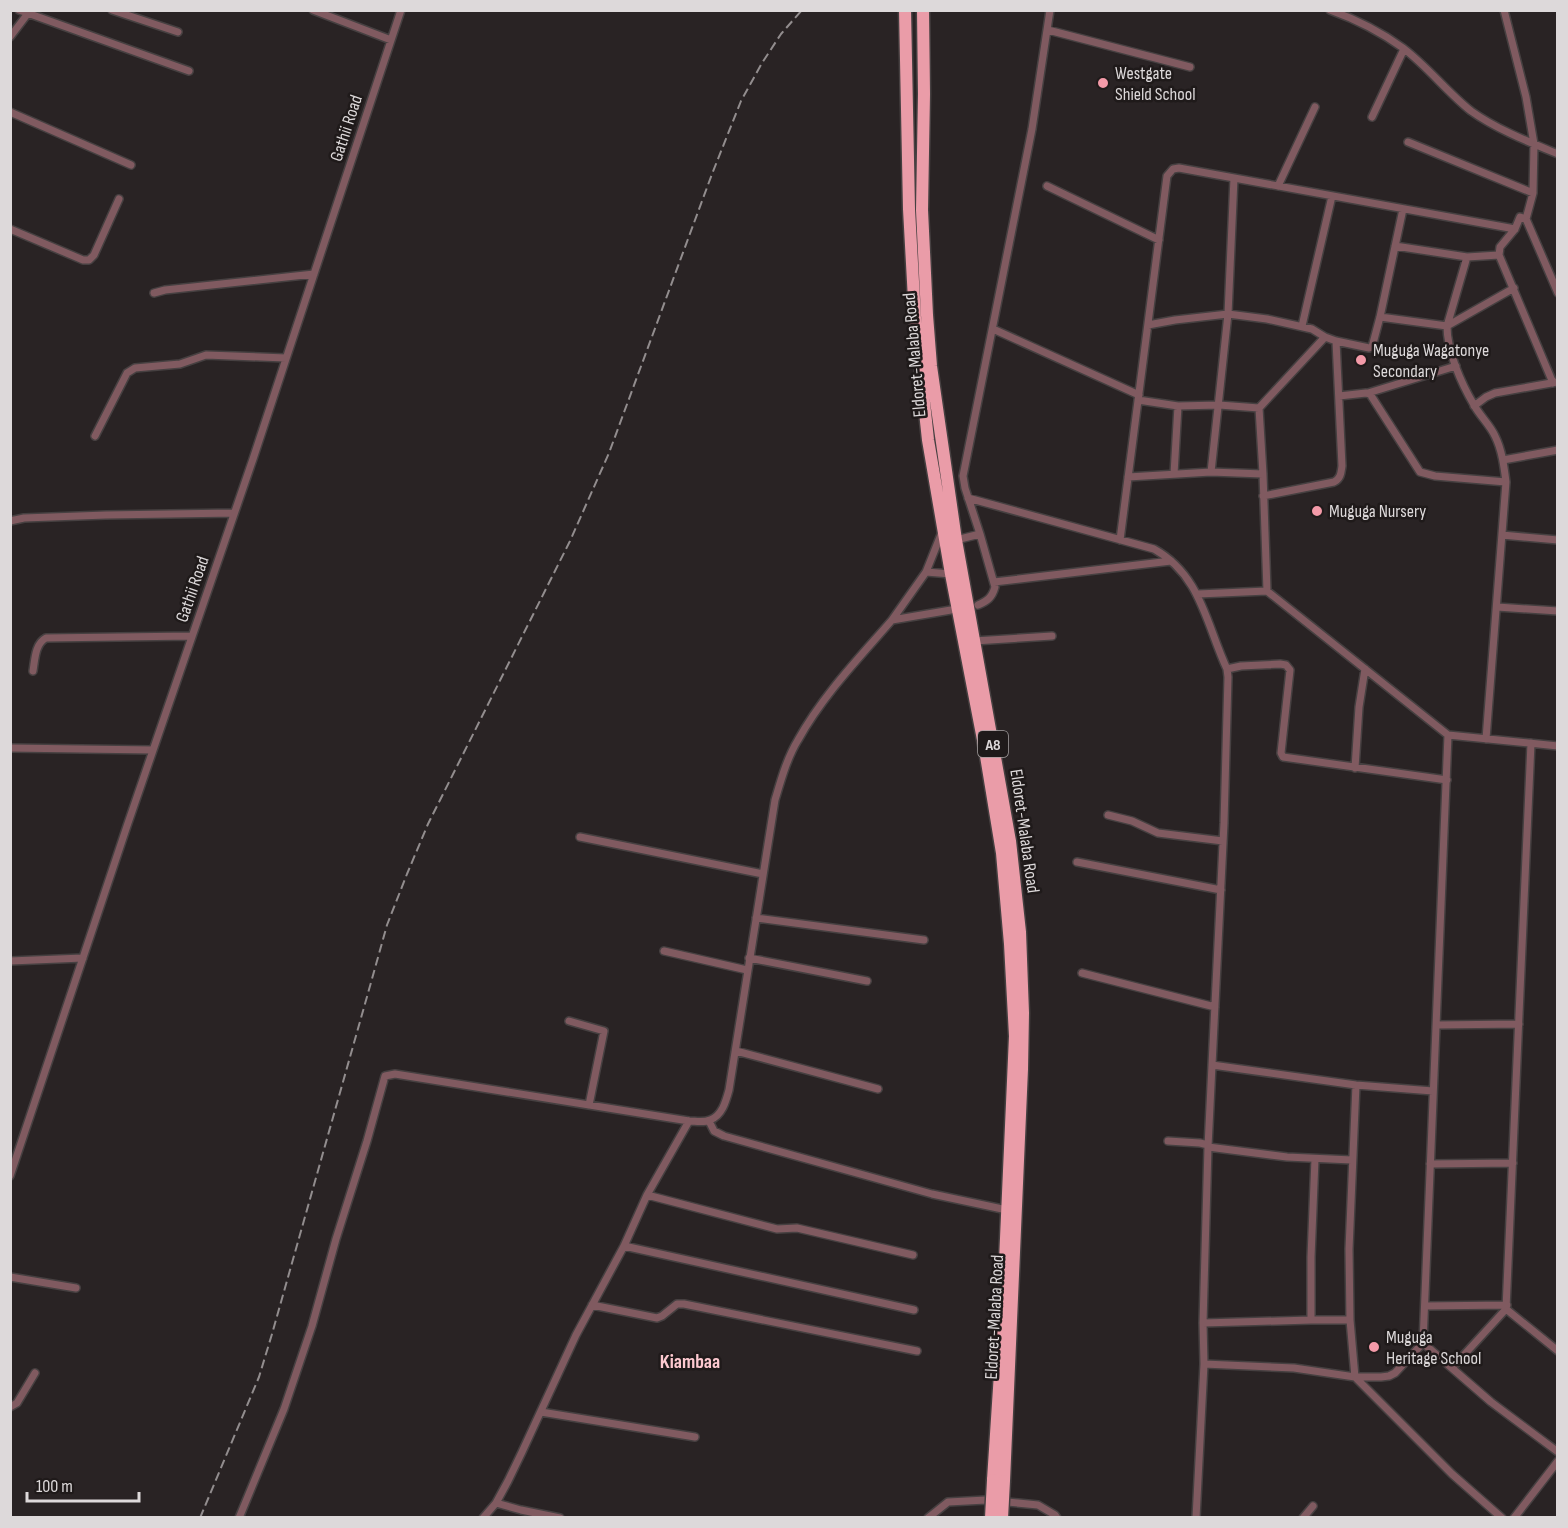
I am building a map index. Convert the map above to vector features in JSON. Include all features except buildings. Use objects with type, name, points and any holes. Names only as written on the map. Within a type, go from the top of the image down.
[{"type":"highway","name":"Eldoret-Malaba Road","points":[[905,10],[909,209],[915,318],[928,440],[1000,841],[1010,944],[1015,1036],[1000,1373],[998,1481]]},
{"type":"highway","name":"Eldoret-Malaba Road","points":[[923,10],[922,210],[931,366],[956,540],[1010,841],[1020,932],[1023,1013],[1016,1230],[998,1481]]},
{"type":"highway","name":"A8","points":[[991,1518],[998,1481]]},
{"type":"highway","name":"A8","points":[[998,1481],[1002,1518]]},
{"type":"street","points":[[19,10],[189,71]]},
{"type":"street","points":[[112,10],[178,32]]},
{"type":"street","points":[[313,10],[391,40]]},
{"type":"street","name":"Gathii Road","points":[[10,1176],[401,10]]},
{"type":"street","points":[[978,605],[988,600],[995,587],[963,476],[1032,129],[1050,10]]},
{"type":"street","points":[[1330,10],[1381,34],[1404,49],[1470,110],[1484,119],[1557,154]]},
{"type":"street","points":[[1504,10],[1526,97],[1534,144],[1533,193],[1526,219],[1557,293]]},
{"type":"street","points":[[10,37],[29,12]]},
{"type":"street","points":[[1048,30],[1190,67]]},
{"type":"street","points":[[1372,117],[1404,49]]},
{"type":"street","points":[[1278,186],[1315,107]]},
{"type":"street","points":[[10,112],[131,165]]},
{"type":"street","points":[[1408,142],[1533,193]]},
{"type":"street","points":[[1120,540],[1167,176],[1173,169],[1179,168],[1515,229]]},
{"type":"street","points":[[1211,472],[1228,314],[1234,178]]},
{"type":"street","points":[[1047,186],[1159,240]]},
{"type":"street","points":[[1302,326],[1332,196]]},
{"type":"street","points":[[10,229],[83,260],[89,260],[94,255],[119,199]]},
{"type":"street","points":[[1148,325],[1228,314],[1312,328],[1336,341],[1372,347],[1403,208]]},
{"type":"street","points":[[1474,406],[1485,397],[1495,393],[1555,382],[1500,255],[1500,247],[1515,229],[1520,217],[1526,219]]},
{"type":"street","points":[[1395,246],[1467,257],[1500,255]]},
{"type":"street","points":[[1467,257],[1447,326],[1447,336],[1456,366],[1474,406],[1495,436],[1503,460],[1506,482],[1486,739]]},
{"type":"street","points":[[154,293],[314,274]]},
{"type":"street","points":[[1380,317],[1447,326],[1514,288]]},
{"type":"street","points":[[993,329],[1138,398],[1178,406],[1219,405],[1259,408]]},
{"type":"street","points":[[1268,591],[1259,408],[1325,337]]},
{"type":"street","points":[[1263,496],[1334,482],[1339,479],[1342,466],[1336,341]]},
{"type":"street","points":[[95,435],[127,373],[135,368],[180,364],[206,355],[286,358]]},
{"type":"street","points":[[1339,396],[1368,393],[1456,366]]},
{"type":"street","points":[[1368,393],[1420,472],[1435,476],[1506,482]]},
{"type":"street","points":[[1174,474],[1178,406]]},
{"type":"street","points":[[1503,460],[1557,450]]},
{"type":"street","points":[[1128,477],[1211,472],[1263,474]]},
{"type":"street","points":[[968,498],[1154,549],[1167,556],[1182,572],[1197,594],[1227,669],[1223,841],[1208,1146],[1204,1364],[1196,1518]]},
{"type":"street","points":[[10,521],[24,518],[96,515],[234,513]]},
{"type":"street","points":[[238,1518],[284,1409],[312,1326],[385,1076],[395,1074],[689,1122],[709,1121],[721,1111],[729,1090],[775,800],[784,771],[796,741],[824,698],[892,620],[926,572],[944,527]]},
{"type":"street","points":[[956,540],[980,534]]},
{"type":"street","points":[[1502,535],[1557,540]]},
{"type":"street","points":[[994,582],[1171,561]]},
{"type":"street","points":[[926,572],[951,573]]},
{"type":"street","points":[[1197,594],[1268,591],[1448,735],[1557,746]]},
{"type":"street","points":[[1497,607],[1557,611]]},
{"type":"street","points":[[892,620],[951,610]]},
{"type":"street","points":[[33,671],[39,645],[46,638],[192,636]]},
{"type":"street","points":[[974,640],[1052,636]]},
{"type":"street","points":[[1227,669],[1280,663],[1286,665],[1290,670],[1281,756],[1283,758],[1447,780]]},
{"type":"street","points":[[1355,768],[1359,707],[1365,669]]},
{"type":"street","points":[[1204,1364],[1294,1368],[1355,1377],[1389,1377],[1423,1343],[1448,735]]},
{"type":"street","points":[[1452,1368],[1507,1307],[1531,743]]},
{"type":"street","points":[[10,748],[153,750]]},
{"type":"street","points":[[1108,815],[1132,821],[1158,833],[1223,841]]},
{"type":"street","points":[[580,837],[763,874]]},
{"type":"street","points":[[1077,862],[1221,890]]},
{"type":"street","points":[[756,918],[924,940]]},
{"type":"street","points":[[664,951],[747,970]]},
{"type":"street","points":[[10,961],[83,958]]},
{"type":"street","points":[[749,958],[867,981]]},
{"type":"street","points":[[1082,973],[1215,1007]]},
{"type":"street","points":[[569,1022],[604,1030],[589,1105]]},
{"type":"street","points":[[1436,1025],[1519,1024]]},
{"type":"street","points":[[736,1051],[878,1089]]},
{"type":"street","points":[[1212,1065],[1356,1085],[1433,1090]]},
{"type":"street","points":[[1356,1085],[1349,1249],[1350,1320],[1355,1377],[1452,1474],[1502,1518]]},
{"type":"street","points":[[709,1121],[714,1131],[724,1136],[932,1194],[1007,1210]]},
{"type":"street","points":[[483,1518],[496,1503],[576,1335],[624,1246],[647,1195],[689,1122]]},
{"type":"street","points":[[1168,1141],[1315,1159],[1352,1161]]},
{"type":"street","points":[[1311,1320],[1315,1159]]},
{"type":"street","points":[[1430,1164],[1513,1163]]},
{"type":"street","points":[[647,1195],[777,1229],[797,1228],[913,1255]]},
{"type":"street","points":[[624,1246],[914,1310]]},
{"type":"street","points":[[10,1277],[76,1288]]},
{"type":"street","points":[[592,1305],[657,1318],[677,1304],[684,1304],[917,1351]]},
{"type":"street","points":[[1425,1306],[1507,1307],[1557,1350]]},
{"type":"street","points":[[1203,1323],[1350,1320]]},
{"type":"street","points":[[1423,1343],[1491,1402],[1557,1452]]},
{"type":"street","points":[[10,1407],[17,1403],[35,1373]]},
{"type":"street","points":[[541,1412],[695,1437]]},
{"type":"street","points":[[1514,1518],[1557,1461]]},
{"type":"street","points":[[928,1518],[948,1502],[986,1500],[1038,1505],[1057,1518]]},
{"type":"street","points":[[496,1503],[560,1518]]},
{"type":"street","points":[[1303,1518],[1313,1506]]},
{"type":"railway","points":[[200,1518],[259,1377],[387,925],[407,874],[428,824],[570,541],[609,453],[741,101],[781,34],[802,10]]},
{"type":"place","name":"Westgate Shield School","points":[[1103,83]]},
{"type":"place","name":"Muguga Wagatonye Secondary","points":[[1361,360]]},
{"type":"place","name":"Muguga Nursery","points":[[1317,511]]},
{"type":"place","name":"Muguga Heritage School","points":[[1374,1347]]},
{"type":"district","name":"Kiambaa","points":[[690,1361]]}]
